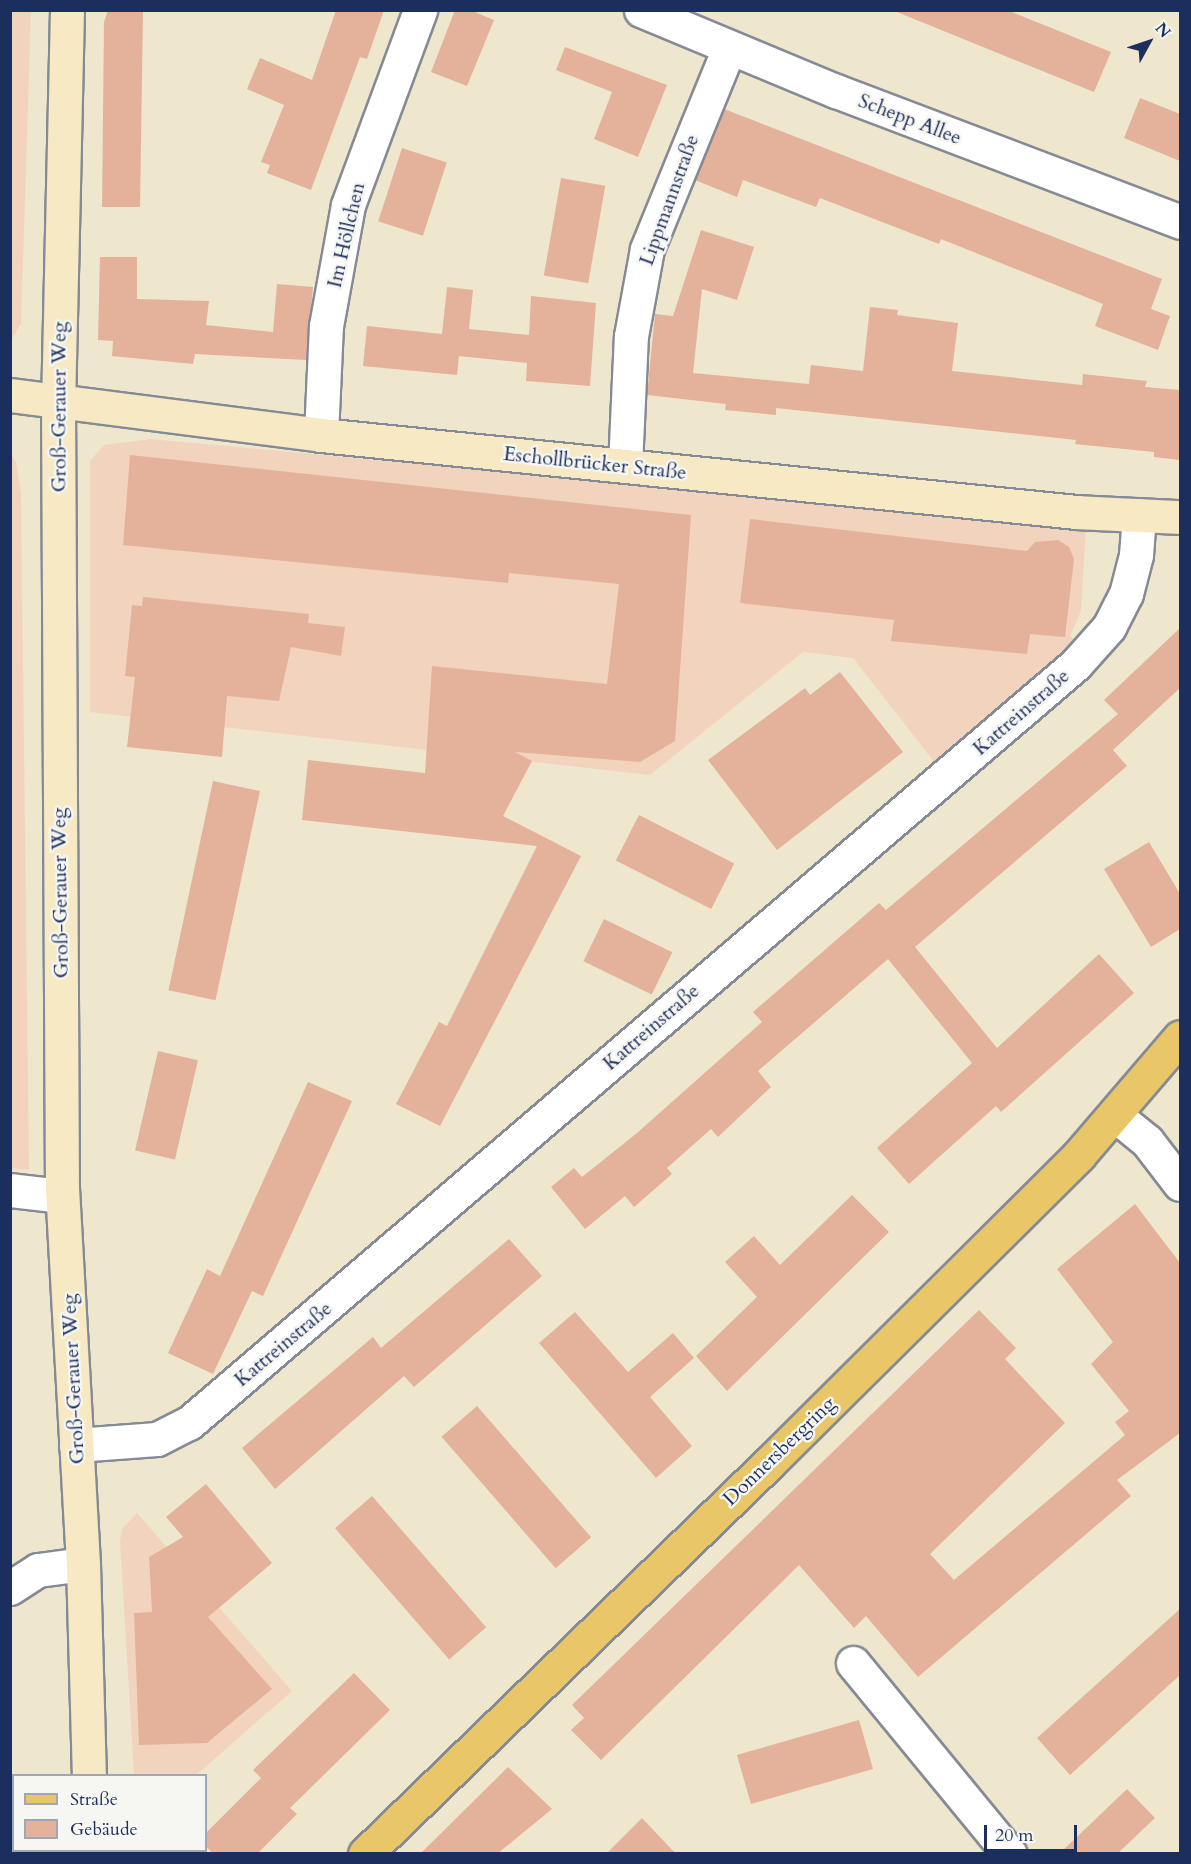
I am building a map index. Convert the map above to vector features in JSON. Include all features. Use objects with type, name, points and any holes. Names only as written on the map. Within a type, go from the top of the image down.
[{"type":"main road","name":"Groß-Gerauer Weg","points":[[68,10],[58,402],[62,1196],[83,1564],[89,1774]]},
{"type":"main road","name":"Eschollbrücker Straße","points":[[10,395],[321,435],[1180,518]]},
{"type":"main road","name":"Donnersbergring","points":[[365,1854],[769,1463],[1116,1116],[1180,1037]]},
{"type":"street","name":"Im Höllchen","points":[[321,435],[326,326],[348,206],[420,10]]},
{"type":"street","name":"Schepp Allee","points":[[641,10],[729,48],[1180,222]]},
{"type":"street","name":"Lippmannstraße","points":[[625,466],[632,336],[647,249],[729,48]]},
{"type":"street","name":"Kattreinstraße","points":[[76,1445],[151,1440],[189,1423],[1076,664],[1109,627],[1126,594],[1136,555],[1139,515]]},
{"type":"street","points":[[1116,1116],[1146,1141],[1180,1184]]},
{"type":"street","points":[[10,1190],[62,1196]]},
{"type":"street","points":[[10,1588],[38,1570],[83,1564]]},
{"type":"street","points":[[853,1663],[1010,1854]]},
{"type":"shaded area","points":[[11,10],[31,11],[21,324],[11,340]]},
{"type":"shaded area","points":[[151,439],[1086,526],[1081,611],[1070,636],[1088,651],[946,777],[853,658],[803,652],[650,775],[90,712],[90,461],[104,445]]},
{"type":"shaded area","points":[[11,455],[16,462],[21,493],[29,1170],[10,1168]]},
{"type":"shaded area","points":[[137,1513],[292,1691],[197,1774],[134,1774],[120,1541],[122,1529]]},
{"type":"building","points":[[108,10],[143,10],[140,207],[102,207],[104,22]]},
{"type":"building","points":[[336,10],[384,10],[367,59],[360,57],[311,190],[267,173],[270,165],[261,162],[284,105],[247,89],[260,58],[312,80]]},
{"type":"building","points":[[455,10],[470,10],[494,20],[467,86],[431,72]]},
{"type":"building","points":[[892,10],[1007,10],[1111,52],[1094,92]]},
{"type":"building","points":[[565,47],[667,85],[638,157],[594,139],[612,92],[556,70]]},
{"type":"building","points":[[1140,98],[1180,114],[1180,161],[1124,138]]},
{"type":"building","points":[[724,109],[1162,279],[1151,309],[1170,316],[1158,350],[1095,326],[1103,304],[941,239],[939,244],[820,198],[816,207],[743,180],[737,197],[695,180]]},
{"type":"building","points":[[402,148],[447,163],[423,236],[378,221]]},
{"type":"building","points":[[561,178],[605,186],[588,283],[544,275]]},
{"type":"building","points":[[701,230],[754,247],[737,300],[702,289],[693,373],[809,384],[811,365],[863,371],[870,307],[898,310],[897,315],[958,323],[952,371],[1082,385],[1083,374],[1147,381],[1145,387],[1180,390],[1180,460],[1154,457],[1154,452],[1075,444],[1076,440],[776,408],[776,415],[725,410],[726,404],[647,395],[655,314],[673,316]]},
{"type":"building","points":[[100,257],[137,257],[137,299],[209,301],[206,325],[273,332],[277,284],[313,287],[306,360],[195,354],[193,364],[112,356],[113,341],[98,340]]},
{"type":"building","points":[[447,287],[473,290],[469,329],[529,335],[531,296],[596,303],[590,386],[526,381],[527,363],[459,356],[457,375],[363,366],[367,326],[442,334]]},
{"type":"building","points":[[130,455],[691,515],[675,741],[640,762],[515,752],[532,761],[503,816],[581,856],[440,1126],[396,1104],[439,1022],[447,1026],[537,846],[302,820],[308,760],[425,773],[432,666],[607,684],[619,584],[509,573],[508,583],[123,545]]},
{"type":"building","points":[[750,519],[1027,551],[1035,542],[1058,540],[1069,547],[1074,559],[1065,637],[1030,634],[1027,654],[891,641],[894,620],[740,603]]},
{"type":"building","points":[[143,597],[309,614],[308,623],[345,627],[341,656],[291,647],[279,701],[227,696],[222,757],[127,747],[135,677],[125,676],[132,605],[142,606]]},
{"type":"building","points":[[1180,628],[1180,688],[1113,750],[1127,766],[915,947],[997,1048],[1099,954],[1134,993],[1001,1112],[996,1106],[909,1184],[877,1148],[972,1063],[888,959],[758,1071],[771,1087],[718,1137],[711,1129],[667,1168],[672,1174],[634,1207],[625,1196],[585,1229],[551,1187],[574,1168],[582,1177],[637,1133],[762,1022],[753,1012],[879,903],[886,910],[1118,714],[1104,700]]},
{"type":"building","points":[[840,672],[903,752],[777,850],[708,760],[805,688],[810,695]]},
{"type":"building","points":[[213,781],[260,791],[215,1000],[169,990]]},
{"type":"building","points":[[639,815],[734,864],[711,909],[616,860]]},
{"type":"building","points":[[1149,842],[1180,894],[1180,929],[1151,947],[1104,869]]},
{"type":"building","points":[[604,919],[672,952],[652,995],[583,961]]},
{"type":"building","points":[[158,1051],[198,1060],[175,1160],[135,1150]]},
{"type":"building","points":[[308,1082],[352,1101],[263,1296],[252,1291],[213,1374],[168,1353],[207,1269],[220,1276]]},
{"type":"building","points":[[852,1195],[889,1232],[727,1391],[696,1356],[757,1297],[725,1262],[754,1236],[780,1265]]},
{"type":"building","points":[[1135,1204],[1180,1263],[1180,1433],[1117,1480],[1131,1496],[918,1677],[866,1616],[854,1628],[799,1565],[601,1760],[571,1730],[584,1718],[572,1705],[979,1310],[1016,1348],[1005,1359],[1065,1423],[930,1554],[954,1580],[1125,1435],[1115,1422],[1129,1411],[1091,1364],[1113,1342],[1057,1269]]},
{"type":"building","points":[[509,1239],[542,1276],[414,1387],[404,1376],[275,1489],[242,1448],[373,1337],[381,1348]]},
{"type":"building","points":[[575,1312],[628,1372],[673,1333],[694,1358],[650,1397],[692,1446],[656,1478],[539,1343]]},
{"type":"building","points":[[477,1406],[591,1537],[556,1568],[442,1437]]},
{"type":"building","points":[[206,1484],[272,1563],[208,1617],[272,1689],[207,1743],[139,1745],[134,1613],[152,1612],[149,1557],[183,1537],[166,1517]]},
{"type":"building","points":[[372,1496],[486,1627],[449,1659],[335,1528]]},
{"type":"building","points":[[1180,1609],[1180,1675],[1070,1775],[1037,1738]]},
{"type":"building","points":[[354,1673],[390,1710],[290,1808],[297,1814],[257,1854],[213,1854],[207,1847],[207,1832],[261,1778],[253,1770]]},
{"type":"building","points":[[859,1720],[873,1769],[751,1804],[737,1755]]},
{"type":"building","points":[[508,1767],[552,1809],[497,1854],[420,1854]]},
{"type":"building","points":[[1127,1789],[1155,1818],[1117,1854],[1059,1854]]},
{"type":"building","points":[[642,1818],[676,1854],[606,1854]]}]
